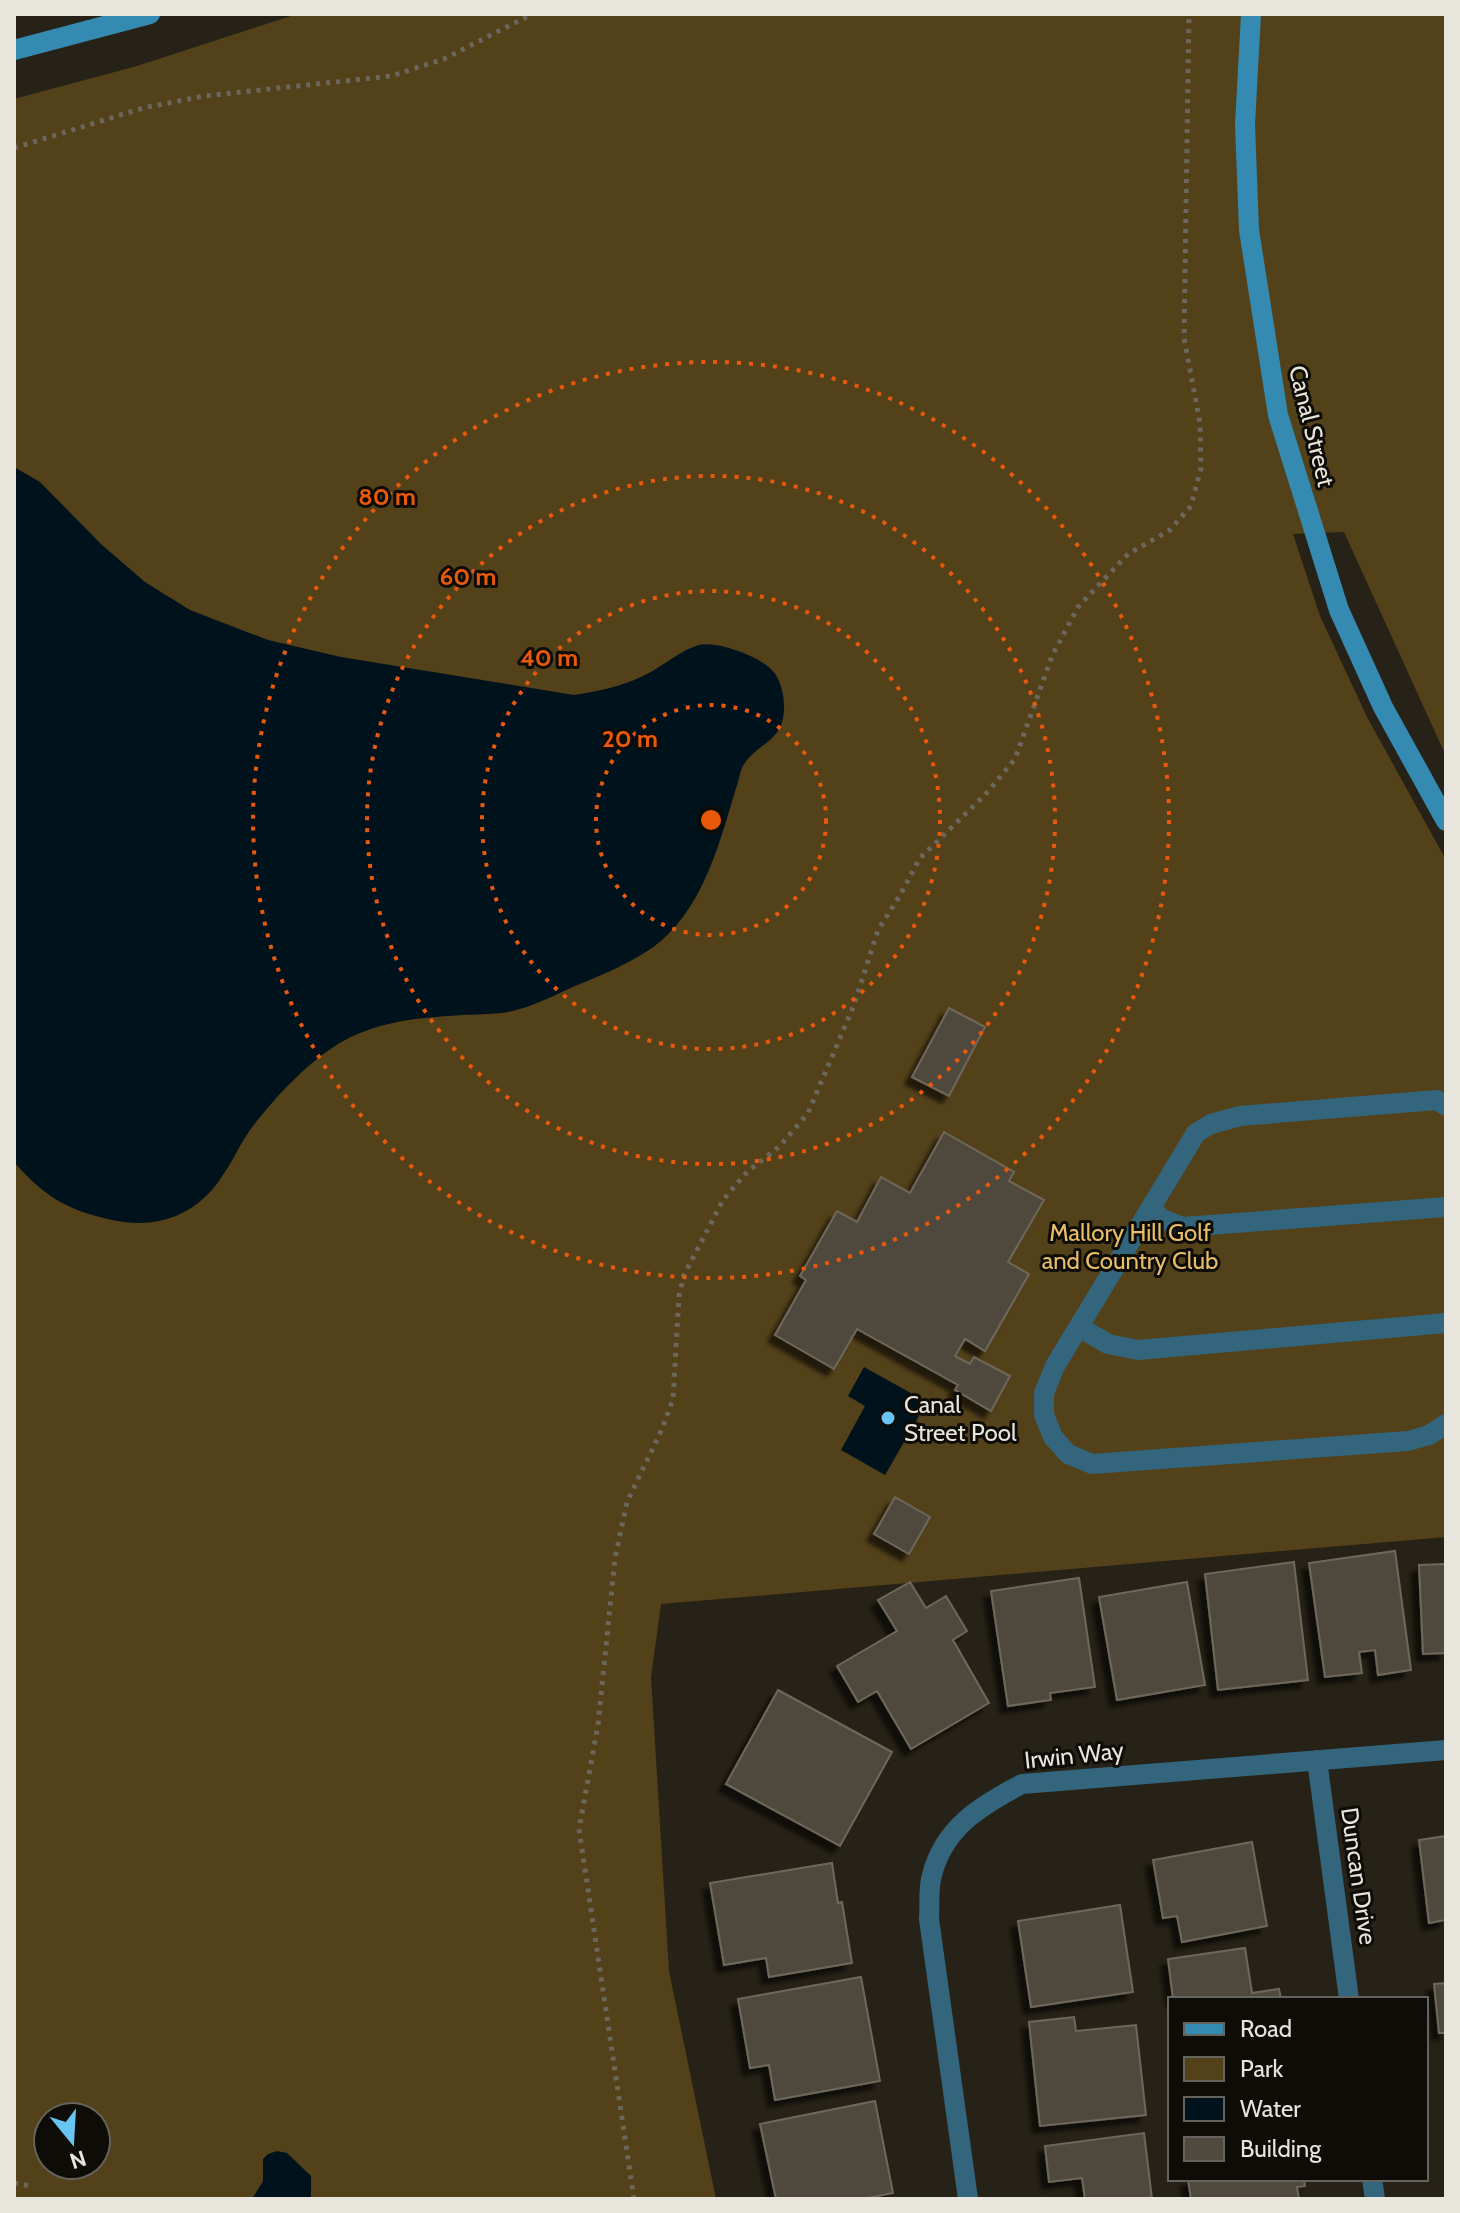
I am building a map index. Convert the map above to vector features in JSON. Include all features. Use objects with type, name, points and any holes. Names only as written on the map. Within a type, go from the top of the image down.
[{"type":"street","points":[[14,50],[150,14]]},
{"type":"street","name":"Canal Street","points":[[1251,14],[1245,125],[1249,230],[1278,415],[1339,610],[1383,707],[1446,821]]},
{"type":"street","points":[[1446,1106],[1437,1100],[1240,1116],[1211,1124],[1196,1133],[1055,1366],[1044,1393],[1044,1415],[1053,1437],[1068,1454],[1092,1464],[1408,1441],[1429,1435],[1446,1424]]},
{"type":"street","points":[[1151,1208],[1162,1219],[1183,1227],[1446,1207]]},
{"type":"street","points":[[1079,1327],[1108,1344],[1138,1350],[1446,1323]]},
{"type":"street","name":"Irwin Way","points":[[968,2199],[929,1919],[931,1875],[949,1836],[984,1804],[1022,1784],[1446,1750]]},
{"type":"street","name":"Duncan Drive","points":[[1317,1760],[1349,1997]]},
{"type":"path","points":[[14,148],[143,108],[204,96],[391,76],[444,59],[532,14]]},
{"type":"path","points":[[634,2199],[579,1829],[598,1725],[615,1558],[627,1502],[673,1399],[679,1296],[684,1275],[723,1200],[747,1172],[779,1147],[808,1113],[854,1005],[878,930],[920,858],[985,795],[1015,759],[1052,656],[1078,607],[1128,554],[1170,530],[1191,506],[1201,468],[1200,423],[1184,338],[1189,14]]},
{"type":"path","points":[[14,2183],[31,2186]]},
{"type":"green space","name":"Mallory Hill Golf and Country Club","points":[[297,14],[1446,14],[1446,756],[1344,532],[1293,534],[1320,616],[1367,717],[1446,860],[1446,1537],[661,1604],[651,1677],[669,1971],[716,2199],[14,2199],[14,99],[137,66]]},
{"type":"water","points":[[14,467],[40,482],[102,545],[145,582],[190,610],[268,640],[341,657],[574,695],[635,680],[692,647],[716,645],[747,655],[774,672],[784,701],[783,718],[775,734],[743,766],[718,848],[700,889],[676,926],[652,948],[609,972],[520,1009],[414,1019],[351,1037],[321,1056],[288,1086],[250,1130],[213,1189],[189,1209],[160,1221],[145,1223],[129,1223],[82,1212],[47,1193],[14,1162]]},
{"type":"water","name":"Canal Street Pool","points":[[864,1367],[927,1402],[885,1475],[841,1450],[865,1406],[848,1396]]},
{"type":"water","points":[[277,2151],[287,2153],[311,2176],[311,2199],[252,2199],[263,2181],[263,2159]]},
{"type":"building","points":[[949,1008],[985,1027],[949,1096],[912,1077]]},
{"type":"building","points":[[944,1132],[1014,1172],[1009,1181],[1044,1200],[1008,1262],[1029,1274],[985,1351],[965,1339],[955,1356],[970,1364],[974,1357],[1010,1376],[991,1411],[955,1390],[958,1385],[857,1329],[834,1369],[775,1335],[806,1280],[800,1276],[837,1211],[857,1222],[881,1177],[910,1193]]},
{"type":"building","points":[[895,1497],[930,1517],[909,1554],[874,1534]]},
{"type":"building","points":[[1395,1551],[1411,1670],[1378,1675],[1375,1650],[1359,1652],[1362,1673],[1325,1677],[1309,1563]]},
{"type":"building","points":[[1294,1562],[1308,1680],[1218,1690],[1205,1574]]},
{"type":"building","points":[[1446,1564],[1446,1653],[1423,1654],[1419,1565]]},
{"type":"building","points":[[1079,1578],[1095,1687],[1050,1693],[1051,1700],[1008,1706],[991,1591]]},
{"type":"building","points":[[910,1582],[926,1608],[946,1596],[967,1631],[953,1640],[989,1703],[911,1749],[877,1691],[858,1702],[837,1666],[897,1631],[878,1600]]},
{"type":"building","points":[[1187,1582],[1205,1685],[1117,1700],[1099,1597]]},
{"type":"building","points":[[778,1690],[892,1752],[840,1846],[726,1784]]},
{"type":"building","points":[[1446,1836],[1446,1920],[1429,1923],[1419,1840]]},
{"type":"building","points":[[1252,1842],[1267,1926],[1182,1942],[1177,1916],[1163,1918],[1153,1860]]},
{"type":"building","points":[[832,1863],[852,1963],[769,1977],[766,1958],[724,1965],[710,1883]]},
{"type":"building","points":[[1120,1905],[1133,1992],[1031,2007],[1018,1921]]},
{"type":"building","points":[[1245,1948],[1252,1993],[1279,1989],[1281,1997],[1173,1997],[1168,1959]]},
{"type":"building","points":[[861,1977],[880,2081],[775,2100],[769,2065],[750,2068],[738,1999]]},
{"type":"building","points":[[1446,1983],[1446,2033],[1439,2033],[1434,1984]]},
{"type":"building","points":[[1074,2017],[1076,2031],[1136,2025],[1146,2115],[1040,2126],[1029,2022]]},
{"type":"building","points":[[875,2101],[893,2193],[863,2199],[776,2199],[760,2124]]},
{"type":"building","points":[[1144,2133],[1152,2199],[1085,2199],[1082,2178],[1049,2182],[1045,2146]]},
{"type":"building","points":[[1188,2181],[1304,2181],[1305,2186],[1297,2187],[1299,2199],[1191,2199]]},
{"type":"place","name":"Canal Street Pool","points":[[888,1418]]}]
